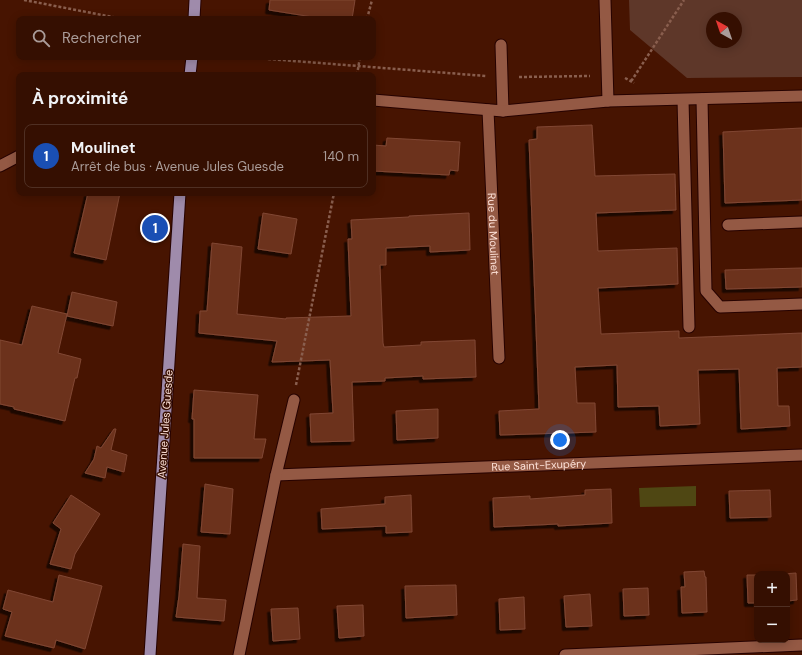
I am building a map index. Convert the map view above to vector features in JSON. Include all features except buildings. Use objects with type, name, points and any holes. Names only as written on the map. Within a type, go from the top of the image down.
[{"type":"main road","points":[[194,16],[195,0]]},
{"type":"main road","points":[[190,72],[192,60]]},
{"type":"main road","name":"Avenue Jules Guesde","points":[[150,655],[180,196]]},
{"type":"street","points":[[605,0],[608,101]]},
{"type":"street","points":[[501,45],[503,111]]},
{"type":"street","points":[[376,100],[503,111],[608,101],[802,96]]},
{"type":"street","points":[[702,99],[706,291],[720,307],[802,304]]},
{"type":"street","points":[[683,100],[689,327]]},
{"type":"street","name":"Rue du Moulinet","points":[[488,110],[499,358]]},
{"type":"street","points":[[0,166],[16,158]]},
{"type":"street","points":[[728,225],[802,222]]},
{"type":"street","points":[[239,655],[276,475],[294,400]]},
{"type":"street","name":"Rue Saint-Exupéry","points":[[276,475],[802,455]]},
{"type":"street","points":[[564,655],[802,645]]},
{"type":"path","points":[[24,0],[107,16]]},
{"type":"path","points":[[368,16],[372,0]]},
{"type":"path","points":[[621,75],[632,80],[684,0]]},
{"type":"path","points":[[281,60],[490,76]]},
{"type":"path","points":[[357,72],[359,60]]},
{"type":"path","points":[[513,77],[592,76]]},
{"type":"path","points":[[294,400],[333,196]]},
{"type":"shaded area","points":[[629,0],[802,0],[802,77],[687,78],[630,30]]},
{"type":"shaded area","points":[[696,486],[696,506],[640,507],[639,488]]},
{"type":"place","name":"Moulinet","points":[[155,228]]}]
